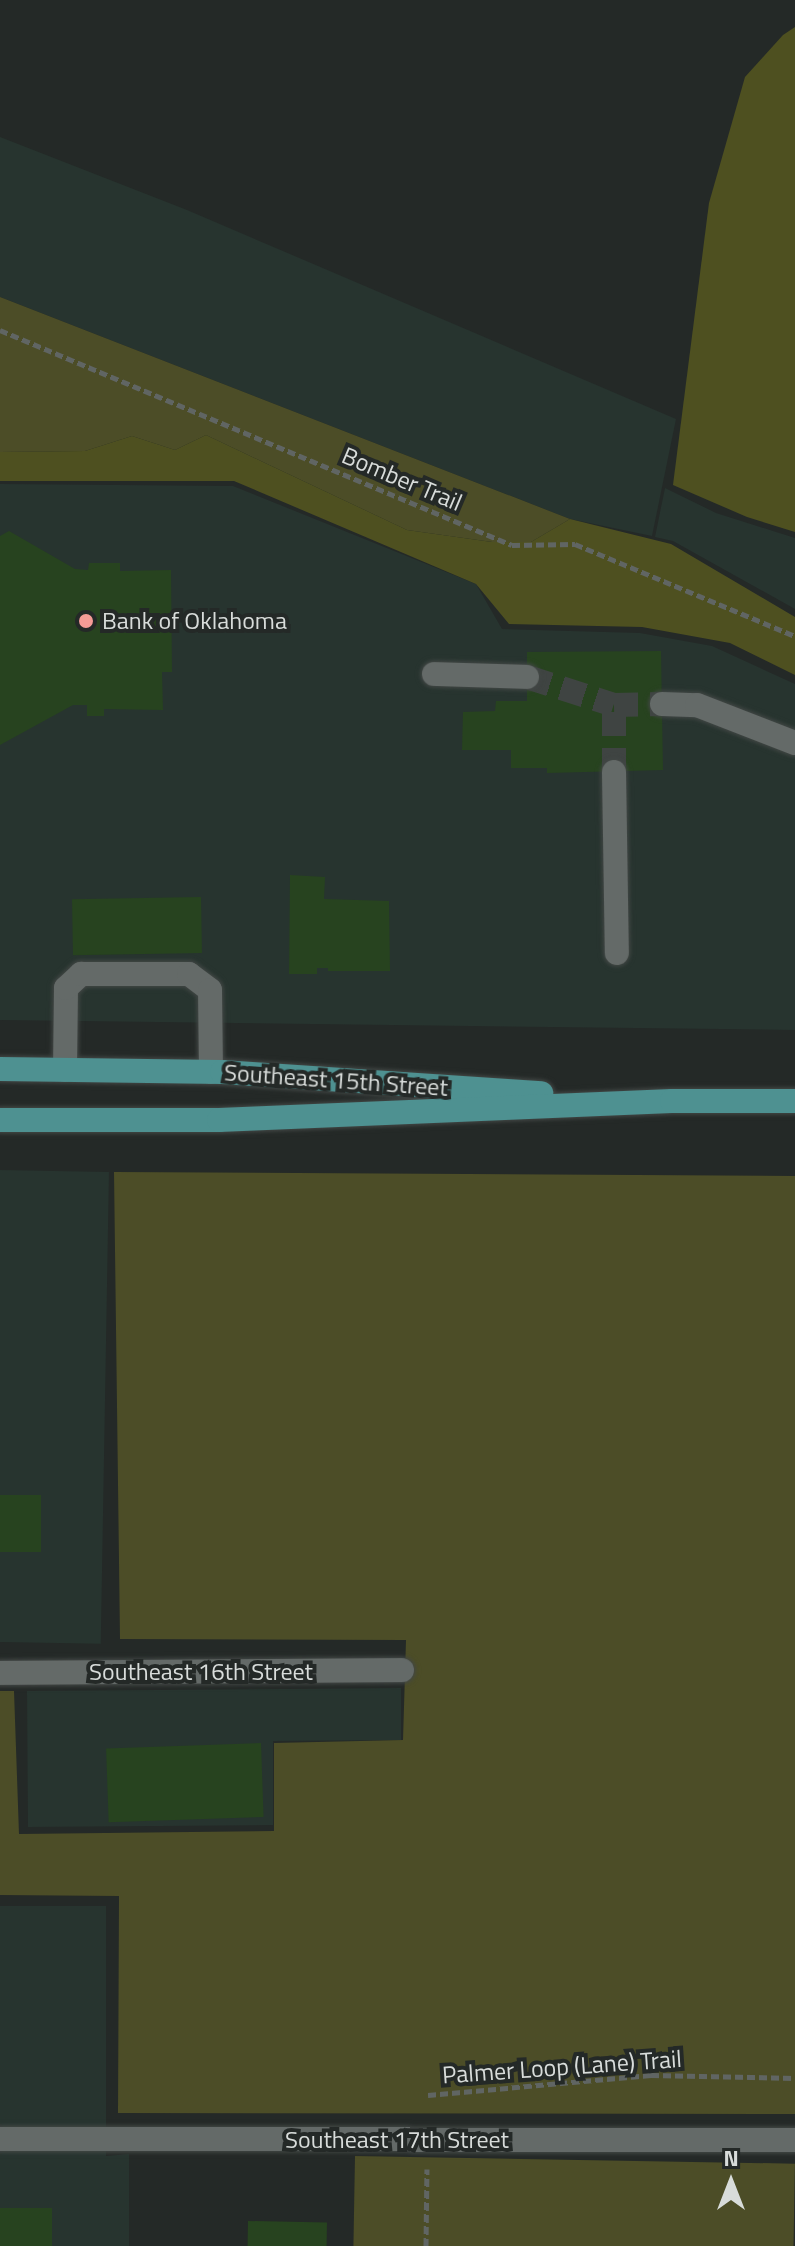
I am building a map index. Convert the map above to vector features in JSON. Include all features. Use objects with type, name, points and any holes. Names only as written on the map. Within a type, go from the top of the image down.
[{"type":"main road","name":"Southeast 15th Street","points":[[0,1069],[211,1072],[672,1101]]},
{"type":"main road","name":"Southeast 15th Street","points":[[0,1120],[219,1120],[672,1101],[795,1101]]},
{"type":"street","points":[[434,674],[527,677]]},
{"type":"street","points":[[662,704],[697,705],[795,743]]},
{"type":"street","points":[[614,772],[617,953]]},
{"type":"street","points":[[65,1070],[66,988],[81,974],[189,974],[210,990],[211,1072]]},
{"type":"street","name":"Southeast 16th Street","points":[[0,1673],[402,1670]]},
{"type":"street","name":"Southeast 17th Street","points":[[0,2139],[795,2140]]},
{"type":"path","name":"Bomber Trail","points":[[0,330],[512,545],[575,544],[795,636]]},
{"type":"path","name":"Palmer Loop (Lane) Trail","points":[[428,2095],[651,2075],[795,2078]]},
{"type":"path","points":[[426,2246],[427,2168]]},
{"type":"shaded area","points":[[0,137],[187,210],[676,419],[652,536],[570,519],[0,297]]},
{"type":"shaded area","points":[[0,484],[233,486],[476,584],[502,629],[640,633],[712,646],[795,684],[795,1030],[0,1020]]},
{"type":"shaded area","points":[[665,488],[716,513],[795,538],[795,609],[673,541],[655,537]]},
{"type":"shaded area","points":[[0,1170],[109,1172],[101,1644],[0,1642]]},
{"type":"shaded area","points":[[401,1688],[401,1740],[273,1741],[273,1825],[28,1827],[27,1691]]},
{"type":"shaded area","points":[[0,1906],[106,1906],[106,2156],[129,2154],[129,2246],[0,2246]]},
{"type":"green space","points":[[795,27],[795,532],[747,517],[673,485],[709,203],[745,77],[783,35]]},
{"type":"green space","points":[[0,297],[570,519],[531,542],[492,542],[407,530],[206,435],[175,450],[132,436],[85,451],[0,452]]},
{"type":"green space","points":[[206,435],[407,530],[492,542],[531,542],[570,519],[671,544],[795,617],[795,675],[730,643],[642,627],[509,624],[476,584],[234,481],[0,481],[0,452],[85,451],[132,436],[175,450]]},
{"type":"green space","points":[[114,1172],[795,1176],[795,2114],[118,2113],[119,1896],[0,1895],[0,1691],[14,1691],[19,1834],[274,1831],[274,1743],[403,1740],[406,1640],[120,1639]]},
{"type":"green space","points":[[355,2156],[795,2164],[793,2246],[353,2246]]},
{"type":"building","name":"Bank of Oklahoma","points":[[9,531],[75,569],[88,570],[89,563],[120,563],[120,571],[171,570],[172,672],[162,672],[163,710],[104,709],[104,716],[87,716],[87,705],[73,705],[0,745],[0,536]]},
{"type":"building","points":[[661,651],[663,770],[547,773],[547,768],[511,768],[511,750],[462,750],[463,712],[495,711],[496,701],[527,701],[527,652]]},
{"type":"building","points":[[290,875],[325,877],[324,899],[389,901],[390,971],[328,971],[328,968],[317,968],[317,974],[289,974]]},
{"type":"building","points":[[201,897],[202,953],[73,955],[72,899]]},
{"type":"building","points":[[0,1495],[41,1495],[41,1552],[0,1552]]},
{"type":"building","points":[[261,1743],[264,1817],[109,1822],[106,1748]]},
{"type":"building","points":[[0,2208],[52,2208],[52,2246],[0,2246]]},
{"type":"building","points":[[248,2221],[327,2222],[327,2246],[248,2246]]},
{"type":"tunnel","points":[[527,677],[614,705]]},
{"type":"tunnel","points":[[614,772],[614,705],[662,704]]},
{"type":"place","name":"Bank of Oklahoma","points":[[86,621]]}]
